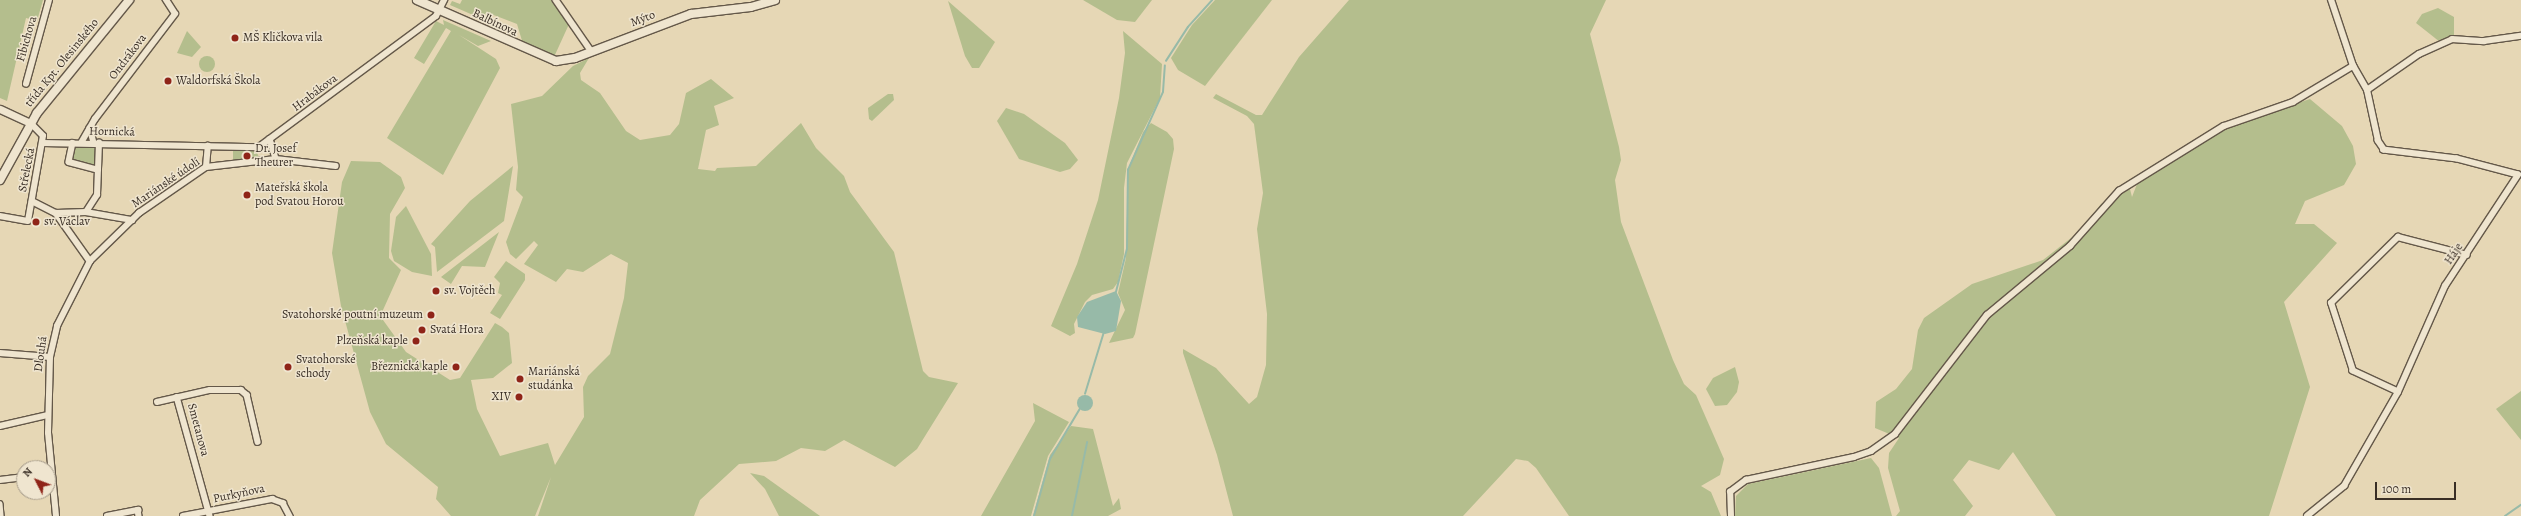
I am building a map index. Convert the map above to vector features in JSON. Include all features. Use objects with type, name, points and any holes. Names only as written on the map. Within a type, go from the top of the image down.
[{"type":"main road","name":"třída Kpt. Olesinského","points":[[0,180],[30,123],[129,0]]},
{"type":"main road","name":"Balbínova","points":[[417,0],[546,59],[565,61]]},
{"type":"main road","name":"Mýto","points":[[565,61],[691,14],[732,10],[775,0]]},
{"type":"street","name":"Fibichova","points":[[26,84],[49,0]]},
{"type":"street","name":"Ondrákova","points":[[81,143],[90,128],[175,14],[166,0]]},
{"type":"street","points":[[439,10],[444,0]]},
{"type":"street","points":[[556,0],[592,52]]},
{"type":"street","name":"Háje","points":[[2307,516],[2344,486],[2398,392],[2446,286],[2518,175],[2456,159],[2384,150],[2378,141],[2367,90],[2353,66],[2331,0]]},
{"type":"street","name":"Hrabákova","points":[[208,146],[259,147],[439,10]]},
{"type":"street","points":[[2367,90],[2419,54],[2452,39],[2484,41],[2521,36]]},
{"type":"street","points":[[1731,516],[1730,492],[1746,480],[1854,457],[1889,438],[1904,425],[1986,315],[2070,246],[2119,191],[2224,126],[2293,102],[2353,66]]},
{"type":"street","points":[[0,109],[30,123],[43,133],[43,142]]},
{"type":"street","points":[[86,212],[97,195],[97,143],[90,128]]},
{"type":"street","points":[[270,139],[276,159]]},
{"type":"street","name":"Hornická","points":[[43,142],[208,146]]},
{"type":"street","name":"Střelecká","points":[[0,216],[28,221],[43,142]]},
{"type":"street","points":[[73,143],[69,162],[98,170]]},
{"type":"street","points":[[206,166],[208,146]]},
{"type":"street","name":"Mariánské údolí","points":[[56,213],[86,212],[132,220],[206,166],[276,159],[336,166]]},
{"type":"street","points":[[32,201],[56,213],[90,261],[125,230],[132,220]]},
{"type":"street","points":[[2398,392],[2353,371],[2331,303],[2398,237],[2466,255]]},
{"type":"street","name":"Dlouhá","points":[[49,460],[48,415],[50,356],[57,326],[90,261]]},
{"type":"street","points":[[0,353],[50,356]]},
{"type":"street","name":"Smetanova","points":[[209,514],[177,397],[210,390],[245,392],[258,442]]},
{"type":"street","points":[[157,402],[177,397]]},
{"type":"street","points":[[0,426],[48,415]]},
{"type":"street","points":[[0,480],[16,478]]},
{"type":"street","name":"Purkyňova","points":[[183,516],[209,514],[272,499],[284,503],[290,516]]},
{"type":"street","name":"Dlouhá","points":[[53,500],[56,516]]},
{"type":"street","points":[[0,504],[1,516]]},
{"type":"street","points":[[107,516],[139,513]]},
{"type":"shaded area","points":[[0,0],[43,0],[37,21],[26,18],[7,101],[0,98]]},
{"type":"shaded area","points":[[462,0],[554,0],[570,22],[554,57],[523,44],[517,24],[491,14],[473,15],[450,5],[452,1],[460,4]]},
{"type":"shaded area","points":[[1083,0],[1152,0],[1135,22],[1117,20]]},
{"type":"shaded area","points":[[1215,0],[1272,0],[1205,86],[1178,70],[1171,58],[1192,25]]},
{"type":"shaded area","points":[[1349,0],[1606,0],[1590,34],[1619,147],[1621,160],[1615,180],[1621,222],[1673,360],[1684,384],[1696,395],[1724,459],[1720,475],[1701,486],[1711,492],[1721,516],[1569,516],[1536,468],[1528,461],[1516,459],[1463,516],[1233,516],[1217,455],[1183,353],[1183,349],[1216,368],[1249,404],[1257,397],[1266,365],[1267,314],[1257,229],[1263,193],[1254,124],[1247,116],[1213,98],[1216,94],[1256,115],[1262,115],[1299,57]]},
{"type":"shaded area","points":[[948,1],[995,42],[979,68],[972,68],[965,56]]},
{"type":"shaded area","points":[[2438,8],[2454,17],[2454,37],[2440,42],[2416,23],[2422,14]]},
{"type":"shaded area","points":[[443,20],[491,41],[478,46],[459,35],[496,59],[500,68],[443,175],[387,138],[451,31],[446,28],[424,64],[414,58],[436,21],[444,25]]},
{"type":"shaded area","points":[[187,31],[201,47],[192,57],[177,53]]},
{"type":"shaded area","points":[[1123,31],[1162,64],[1160,98],[1127,163],[1124,188],[1124,254],[1118,282],[1113,289],[1092,295],[1085,302],[1074,324],[1075,333],[1070,336],[1051,326],[1077,264],[1098,200],[1119,98],[1125,53]]},
{"type":"shaded area","points":[[204,56],[210,56],[215,61],[213,70],[210,72],[204,72],[199,67],[199,61]]},
{"type":"shaded area","points":[[589,58],[580,73],[581,80],[600,93],[626,131],[640,140],[670,135],[679,124],[686,93],[711,79],[734,98],[714,106],[719,125],[706,130],[698,169],[715,171],[717,168],[756,166],[801,123],[816,148],[844,176],[850,192],[894,252],[923,371],[929,377],[958,383],[917,449],[895,467],[844,440],[825,451],[801,448],[776,461],[739,464],[700,500],[694,516],[538,516],[551,477],[535,516],[451,516],[436,499],[438,487],[386,444],[370,412],[341,306],[332,253],[342,182],[351,161],[380,162],[401,177],[405,188],[390,214],[389,258],[401,270],[383,310],[383,320],[406,352],[450,380],[460,378],[495,323],[502,327],[509,333],[512,363],[493,378],[471,380],[477,409],[500,456],[548,443],[555,465],[584,417],[583,387],[588,376],[610,354],[624,298],[628,263],[611,254],[583,272],[567,269],[556,282],[524,264],[538,245],[534,241],[516,259],[510,254],[506,242],[523,197],[516,190],[518,167],[511,104],[542,96],[573,66]]},
{"type":"shaded area","points":[[888,94],[893,94],[894,100],[872,121],[869,119],[868,108]]},
{"type":"shaded area","points":[[2310,99],[2342,126],[2353,146],[2356,164],[2344,185],[2305,201],[2295,224],[2314,224],[2337,243],[2284,302],[2310,387],[2269,516],[2056,516],[2013,452],[1999,470],[1969,460],[1953,480],[1973,506],[1965,516],[1896,516],[1900,511],[1888,468],[1889,453],[1899,438],[1875,428],[1876,402],[1896,389],[1912,369],[1918,330],[1924,318],[1972,284],[2043,260],[2080,231],[2101,204],[2130,189],[2132,197],[2137,184],[2209,137],[2250,119]]},
{"type":"shaded area","points":[[1006,108],[1024,114],[1065,143],[1078,160],[1070,169],[1060,172],[1019,159],[997,121]]},
{"type":"shaded area","points":[[1151,123],[1167,132],[1173,139],[1174,149],[1135,334],[1133,338],[1109,343],[1125,310],[1118,293],[1126,258],[1128,169],[1143,132]]},
{"type":"shaded area","points":[[74,147],[96,148],[94,167],[70,160]]},
{"type":"shaded area","points":[[233,150],[256,151],[259,157],[233,161]]},
{"type":"shaded area","points":[[513,166],[504,221],[437,272],[435,247],[431,244],[470,201]]},
{"type":"shaded area","points":[[406,206],[431,254],[432,276],[412,272],[394,261],[391,251],[396,217]]},
{"type":"shaded area","points":[[499,232],[485,267],[462,266],[451,284],[441,277]]},
{"type":"shaded area","points":[[506,261],[525,274],[525,280],[500,319],[490,313],[502,295],[498,293],[500,283],[494,277]]},
{"type":"shaded area","points":[[1116,291],[1121,301],[1116,331],[1105,334],[1078,327],[1077,317],[1087,302]]},
{"type":"shaded area","points":[[1735,367],[1739,382],[1737,392],[1727,405],[1715,406],[1706,389],[1713,378]]},
{"type":"shaded area","points":[[2521,391],[2521,440],[2496,409]]},
{"type":"shaded area","points":[[1085,395],[1092,400],[1093,403],[1088,410],[1085,411],[1078,406],[1077,403],[1082,396]]},
{"type":"shaded area","points":[[1033,403],[1069,422],[1048,456],[1031,516],[981,516],[1035,421]]},
{"type":"shaded area","points":[[1071,426],[1093,429],[1113,506],[1119,498],[1121,509],[1108,516],[1033,516],[1050,455]]},
{"type":"shaded area","points":[[1871,458],[1879,468],[1892,516],[1735,516],[1736,496],[1748,484]]},
{"type":"shaded area","points":[[750,473],[764,476],[820,516],[779,516],[765,489]]},
{"type":"waterway","points":[[1166,61],[1188,27],[1212,0]]},
{"type":"waterway","points":[[1116,292],[1127,249],[1128,170],[1163,92],[1165,66]]},
{"type":"waterway","points":[[1085,394],[1104,332]]},
{"type":"waterway","points":[[1034,516],[1050,459],[1081,407]]},
{"type":"waterway","points":[[1072,516],[1087,443]]},
{"type":"waterway","points":[[2505,516],[2521,505]]},
{"type":"place","name":"MŠ Kličkova vila","points":[[235,38]]},
{"type":"place","name":"Waldorfská Škola","points":[[168,81]]},
{"type":"place","name":"Dr. Josef Theurer","points":[[247,156]]},
{"type":"place","name":"Mateřská škola pod Svatou Horou","points":[[247,195]]},
{"type":"place","name":"sv. Václav","points":[[36,222]]},
{"type":"place","name":"sv. Vojtěch","points":[[436,291]]},
{"type":"place","name":"Svatohorské poutní muzeum","points":[[431,315]]},
{"type":"place","name":"Svatá Hora","points":[[422,330]]},
{"type":"place","name":"Plzeňská kaple","points":[[416,341]]},
{"type":"place","name":"Svatohorské schody","points":[[288,367]]},
{"type":"place","name":"Březnická kaple","points":[[456,367]]},
{"type":"place","name":"Mariánská studánka","points":[[520,379]]},
{"type":"place","name":"XIV","points":[[519,397]]}]
